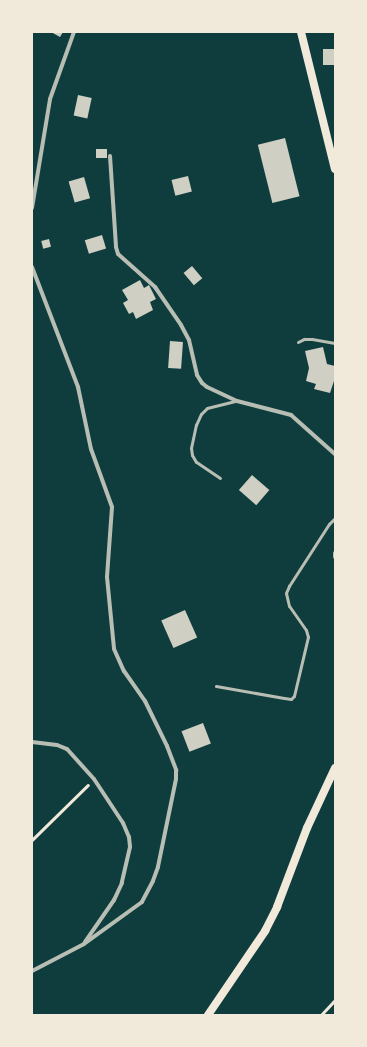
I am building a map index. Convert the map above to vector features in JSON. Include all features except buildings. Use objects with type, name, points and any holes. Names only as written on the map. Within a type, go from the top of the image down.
[{"type":"main road","points":[[301,32],[335,169]]},
{"type":"main road","points":[[208,1015],[265,931],[277,907],[307,828],[335,768]]},
{"type":"street","points":[[32,208],[50,99],[74,32]]},
{"type":"street","points":[[110,156],[116,247],[118,254],[155,287],[181,325],[188,340],[197,375],[202,383],[207,387],[237,400],[291,415],[335,454]]},
{"type":"street","points":[[32,267],[78,387],[91,449],[112,507],[107,577],[114,649],[124,671],[145,701],[167,746],[176,770],[175,784],[158,867],[149,890],[142,902],[132,911],[84,944],[32,971]]},
{"type":"street","points":[[32,742],[57,745],[67,749],[94,779],[122,823],[128,837],[130,848],[124,875],[114,900],[84,944]]},
{"type":"lane","points":[[298,342],[304,339],[312,339],[335,343]]},
{"type":"lane","points":[[220,478],[196,462],[192,456],[191,448],[196,425],[201,414],[207,408],[237,400]]},
{"type":"lane","points":[[216,686],[291,699],[294,696],[308,637],[306,630],[288,606],[286,593],[328,524],[335,518]]},
{"type":"path","points":[[32,840],[94,779]]},
{"type":"path","points":[[322,1015],[335,1000]]}]
